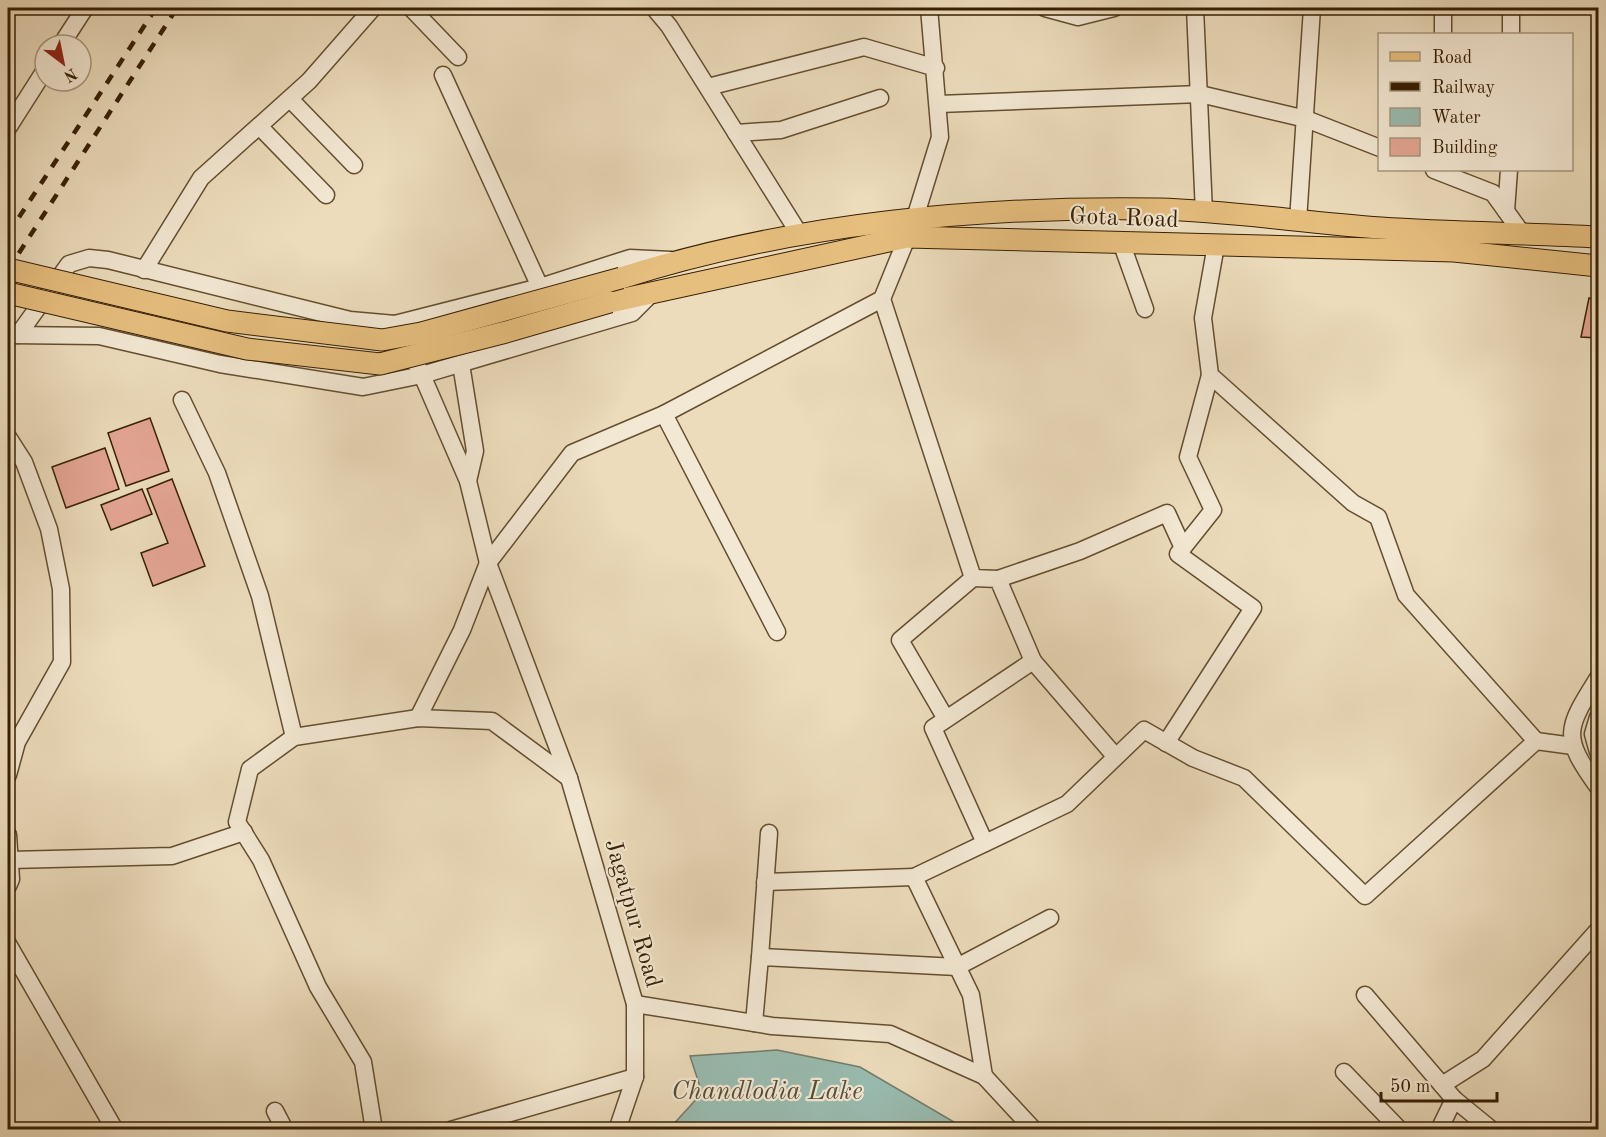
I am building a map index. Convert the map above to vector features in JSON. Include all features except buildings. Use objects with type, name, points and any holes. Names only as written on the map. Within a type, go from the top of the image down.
[{"type":"main road","name":"Gota Road","points":[[8,269],[227,321],[382,340],[421,333],[678,260],[800,235],[911,227],[1028,210],[1162,209],[1382,228],[1599,237]]},
{"type":"main road","name":"Gota Road","points":[[8,293],[247,349],[380,364],[506,332],[610,302],[911,227],[1121,242],[1454,251],[1599,266]]},
{"type":"street","points":[[69,33],[86,8]]},
{"type":"street","points":[[144,270],[201,178],[290,99],[331,57],[373,8]]},
{"type":"street","points":[[411,8],[458,57]]},
{"type":"street","points":[[654,8],[708,87],[800,235]]},
{"type":"street","points":[[929,8],[936,68],[940,137],[911,227],[882,299],[973,578]]},
{"type":"street","points":[[1045,8],[1078,17],[1114,8]]},
{"type":"street","points":[[1195,8],[1204,213]]},
{"type":"street","points":[[1299,221],[1312,8]]},
{"type":"street","points":[[1443,8],[1443,33]]},
{"type":"street","points":[[1511,8],[1511,33]]},
{"type":"street","points":[[708,87],[864,47],[936,68]]},
{"type":"street","points":[[443,75],[540,287]]},
{"type":"street","points":[[8,128],[33,89]]},
{"type":"street","points":[[939,104],[1200,94],[1306,119],[1378,147]]},
{"type":"street","points":[[290,99],[354,165]]},
{"type":"street","points":[[736,133],[781,130],[879,99]]},
{"type":"street","points":[[260,127],[326,195]]},
{"type":"street","points":[[1442,171],[1493,193],[1521,232]]},
{"type":"street","points":[[1506,211],[1509,171]]},
{"type":"street","points":[[1121,242],[1145,309]]},
{"type":"street","points":[[1166,743],[1253,608],[1178,554],[1214,510],[1188,457],[1210,375],[1203,318],[1215,245]]},
{"type":"street","points":[[13,335],[69,264],[89,258],[350,320],[395,324],[540,287],[630,258],[678,260]]},
{"type":"street","points":[[13,335],[99,336],[220,364],[363,387],[422,375],[632,313],[653,292]]},
{"type":"street","points":[[418,718],[462,630],[488,563],[572,453],[664,414],[882,299]]},
{"type":"street","name":"Jagatpur Road","points":[[395,324],[422,375],[468,481],[488,563],[569,778],[634,1004],[754,1023],[890,1034],[984,1076],[1034,1130]]},
{"type":"street","points":[[461,364],[475,451],[468,481]]},
{"type":"street","points":[[1210,375],[1353,503],[1378,517],[1406,595],[1536,741],[1573,746]]},
{"type":"street","points":[[182,400],[217,473],[260,596],[294,737]]},
{"type":"street","points":[[664,414],[777,632]]},
{"type":"street","points":[[8,437],[24,462],[49,529],[61,589],[62,662],[17,742],[8,776]]},
{"type":"street","points":[[946,719],[900,640],[973,578],[998,579],[1080,551],[1167,513],[1183,548]]},
{"type":"street","points":[[998,579],[1033,661],[1115,756]]},
{"type":"street","points":[[985,843],[933,728],[1033,661]]},
{"type":"street","points":[[1599,678],[1575,716],[1571,732],[1573,746],[1599,787]]},
{"type":"street","points":[[1599,717],[1593,734],[1599,752]]},
{"type":"street","points":[[374,1130],[363,1062],[318,987],[261,860],[237,822],[250,769],[294,737],[418,718],[492,721],[569,778]]},
{"type":"street","points":[[765,882],[914,877],[1067,804],[1144,730],[1193,758],[1244,778],[1365,896],[1536,741]]},
{"type":"street","points":[[10,860],[172,856],[244,832]]},
{"type":"street","points":[[754,1023],[769,833]]},
{"type":"street","points":[[8,835],[11,879],[8,886]]},
{"type":"street","points":[[914,877],[971,995],[984,1076]]},
{"type":"street","points":[[760,957],[957,967],[1050,918]]},
{"type":"street","points":[[1442,1085],[1483,1059],[1599,930]]},
{"type":"street","points":[[8,944],[115,1130]]},
{"type":"street","points":[[1365,995],[1454,1099],[1492,1130]]},
{"type":"street","points":[[617,1130],[635,1077],[634,1004]]},
{"type":"street","points":[[1344,1072],[1401,1130]]},
{"type":"street","points":[[451,1130],[478,1126],[635,1077]]},
{"type":"street","points":[[1439,1130],[1454,1099]]},
{"type":"street","points":[[275,1110],[285,1130]]},
{"type":"water","name":"Chandlodia Lake","points":[[777,1050],[860,1067],[966,1129],[669,1129],[702,1093],[690,1056]]},
{"type":"railway","points":[[8,234],[156,8]]},
{"type":"railway","points":[[8,270],[177,8]]}]
